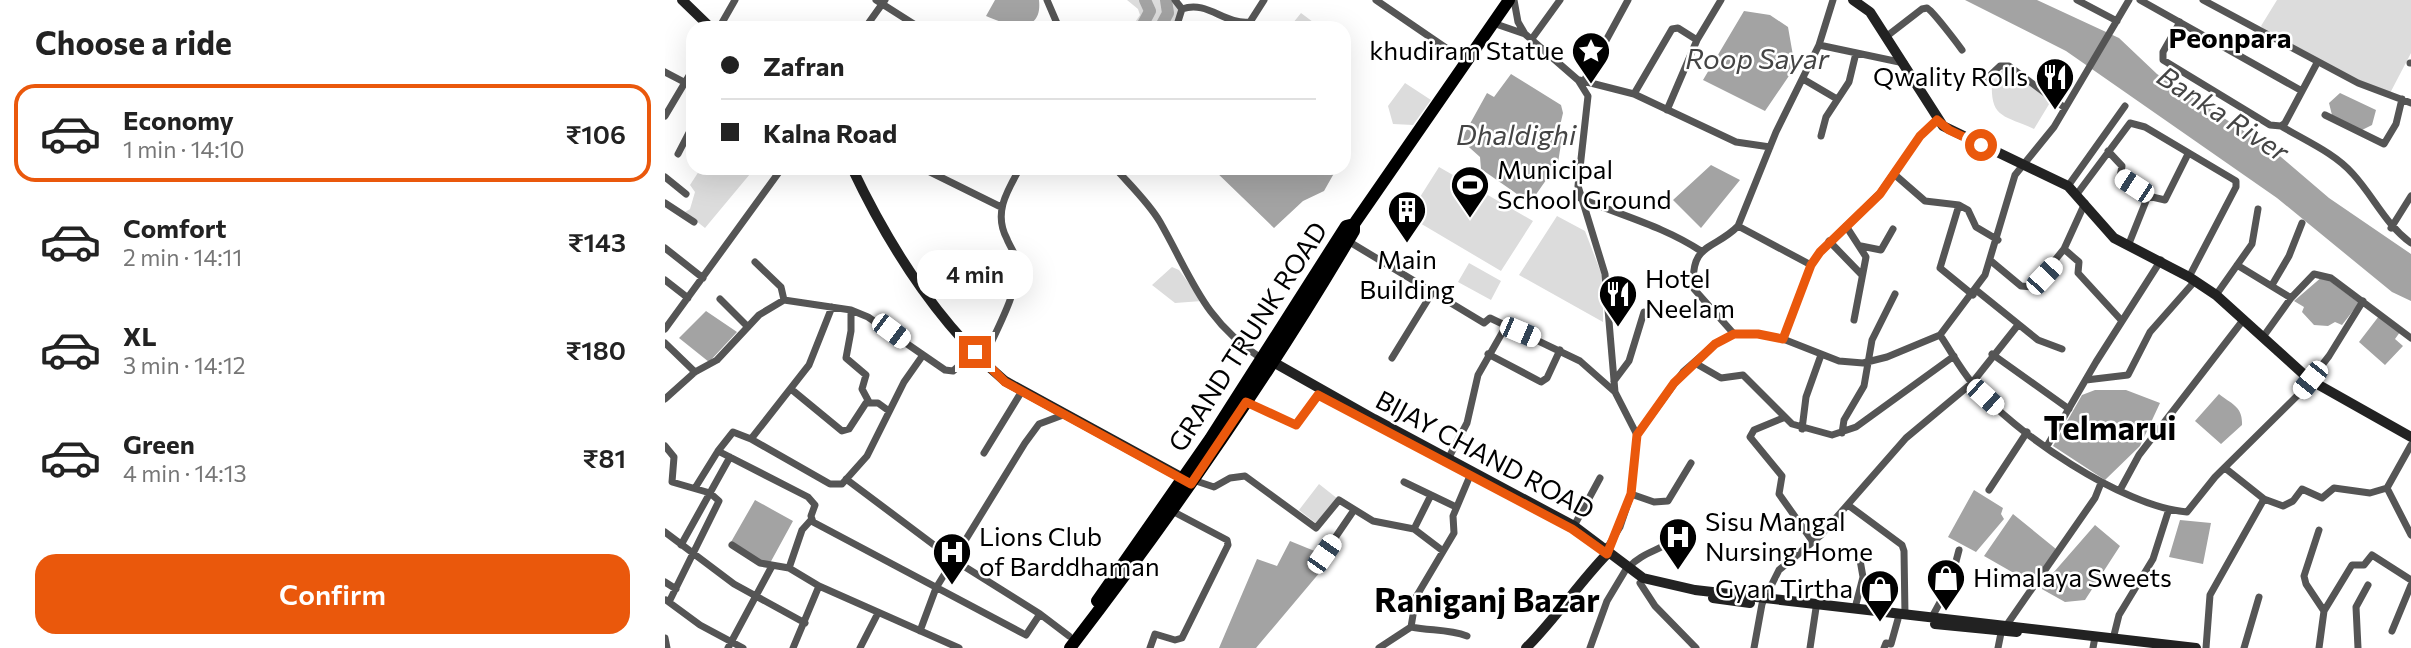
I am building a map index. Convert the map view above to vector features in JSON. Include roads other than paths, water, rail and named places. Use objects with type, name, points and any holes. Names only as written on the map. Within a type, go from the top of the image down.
[{"type":"highway","name":"GRAND TRUNK ROAD","points":[[1069,642],[1246,402],[1265,360],[1348,242],[1354,224],[1465,61],[1511,0]]},
{"type":"highway","name":"GRAND TRUNK ROAD","points":[[1060,648],[1069,642],[1117,589],[1172,511],[1346,226],[1354,224]]},
{"type":"main road","points":[[682,0],[704,21]]},
{"type":"main road","points":[[1853,0],[1870,12],[1887,36],[1937,120],[1959,135],[2068,186],[2085,203],[2103,228],[2128,246],[2161,260],[2216,295],[2310,380],[2411,437]]},
{"type":"main road","points":[[856,175],[883,230],[944,318],[982,362],[1021,391],[1189,481]]},
{"type":"main road","points":[[1265,360],[1319,392]]},
{"type":"main road","name":"BIJAY CHAND ROAD","points":[[1319,392],[1448,458],[1607,551]]},
{"type":"main road","name":"BIJAY CHAND ROAD","points":[[1319,392],[1574,526],[1607,551],[1640,583],[1727,601],[1854,608],[1902,617],[1932,617],[2004,629]]},
{"type":"main road","points":[[1526,648],[1565,607],[1580,582],[1607,551]]},
{"type":"main road","name":"BIJAY CHAND ROAD","points":[[1627,569],[1656,582],[1763,601],[2196,648]]},
{"type":"street","points":[[723,21],[735,0]]},
{"type":"street","points":[[1047,0],[1056,21]]},
{"type":"street","points":[[1175,0],[1182,9]]},
{"type":"street","points":[[1251,21],[1265,0]]},
{"type":"street","points":[[1376,0],[1465,61]]},
{"type":"street","points":[[1511,0],[1518,22],[1528,37]]},
{"type":"street","points":[[1528,37],[1560,0]]},
{"type":"street","points":[[1581,80],[1628,0]]},
{"type":"street","points":[[1667,110],[1697,40],[1721,0]]},
{"type":"street","points":[[1734,334],[1694,289],[1693,280],[1701,251],[1738,226],[1770,147],[1819,45],[1833,0]]},
{"type":"street","points":[[2077,0],[2116,22]]},
{"type":"street","points":[[1607,551],[1620,527],[1631,494],[1637,435],[1665,394],[1695,362],[1734,334],[1758,334],[1783,339],[1839,361],[1867,362],[1887,358],[1940,335],[1975,292],[1991,261],[2009,190],[2065,108],[2129,0]]},
{"type":"street","points":[[2140,0],[2302,92]]},
{"type":"street","points":[[2203,0],[2317,63],[2388,97],[2411,103]]},
{"type":"street","points":[[869,21],[881,1],[910,21]]},
{"type":"street","points":[[1178,21],[1182,9],[1194,4],[1234,21]]},
{"type":"street","points":[[1887,36],[1927,8],[1936,15],[1944,31],[1951,35],[1962,50]]},
{"type":"street","points":[[2180,22],[2163,52],[2163,60],[2270,125],[2281,126],[2350,170],[2382,208],[2391,228],[2411,243]]},
{"type":"street","points":[[1493,23],[1528,37],[1581,80],[1635,94],[1736,142],[1770,147]]},
{"type":"street","points":[[1635,94],[1672,29],[1678,28],[1697,40]]},
{"type":"street","points":[[1819,45],[1904,62]]},
{"type":"street","points":[[1821,136],[1826,117],[1850,82],[1856,53]]},
{"type":"street","points":[[2281,126],[2317,63]]},
{"type":"street","points":[[1984,81],[2000,66],[2009,66],[2065,108]]},
{"type":"street","points":[[665,72],[684,82]]},
{"type":"street","points":[[665,116],[686,79]]},
{"type":"street","points":[[1803,79],[1837,99]]},
{"type":"street","points":[[1581,80],[1589,105],[1578,169],[1580,198],[1605,274],[1615,392]]},
{"type":"street","points":[[2325,115],[2384,144],[2396,124],[2402,99]]},
{"type":"street","points":[[2068,186],[2125,106]]},
{"type":"street","points":[[1783,339],[1811,265],[1829,241],[1880,194],[1920,136],[1937,120]]},
{"type":"street","points":[[2077,194],[2125,127],[2137,124],[2237,183],[2192,279],[2150,332],[2128,375],[2086,380]]},
{"type":"street","points":[[678,153],[686,138]]},
{"type":"street","points":[[2108,151],[2122,166],[2120,177],[2148,196],[2165,200],[2188,154]]},
{"type":"street","points":[[1894,174],[1925,201],[1959,205],[1968,210],[1979,230],[1998,240]]},
{"type":"street","points":[[665,329],[777,175]]},
{"type":"street","points":[[936,175],[1000,207]]},
{"type":"street","points":[[982,362],[1017,271],[1018,261],[1003,233],[1000,207],[1016,175]]},
{"type":"street","points":[[1121,175],[1159,220],[1177,259],[1209,312],[1231,337],[1265,360]]},
{"type":"street","points":[[665,177],[686,194]]},
{"type":"street","points":[[2128,246],[2148,196]]},
{"type":"street","points":[[1580,198],[1676,234],[1701,251]]},
{"type":"street","points":[[2391,228],[2411,198]]},
{"type":"street","points":[[665,203],[694,222]]},
{"type":"street","points":[[1991,261],[2021,286],[2030,289],[2064,249],[2085,203]]},
{"type":"street","points":[[1585,215],[1593,204]]},
{"type":"street","points":[[1959,205],[1940,268],[2038,340],[2062,349]]},
{"type":"street","points":[[2216,295],[2252,244],[2258,209]]},
{"type":"street","points":[[2272,285],[2289,256],[2302,223]]},
{"type":"street","points":[[1738,226],[1811,265]]},
{"type":"street","points":[[1846,226],[1866,257],[1854,320]]},
{"type":"street","points":[[1860,246],[1881,250],[1893,229]]},
{"type":"street","points":[[1829,241],[1861,274]]},
{"type":"street","points":[[1348,242],[1484,323],[1490,318],[1580,361],[1615,392],[1637,435]]},
{"type":"street","points":[[665,248],[703,278]]},
{"type":"street","points":[[2064,249],[2079,262],[2081,276],[2122,321]]},
{"type":"street","points":[[2047,446],[2161,260]]},
{"type":"street","points":[[755,262],[781,287],[785,300]]},
{"type":"street","points":[[2237,265],[2291,298]]},
{"type":"street","points":[[2263,337],[2291,298],[2315,274],[2331,278],[2411,338]]},
{"type":"street","points":[[665,281],[688,298]]},
{"type":"street","points":[[1392,358],[1432,293]]},
{"type":"street","points":[[1842,433],[1844,420],[1864,386],[1873,340],[1895,294]]},
{"type":"street","points":[[720,299],[748,327]]},
{"type":"street","points":[[665,399],[695,372],[717,360],[759,315],[785,300],[851,310],[868,317],[945,370],[953,371],[975,352]]},
{"type":"street","points":[[1940,335],[1972,383],[2027,432],[2078,471],[2101,483],[2169,509],[2187,512],[2225,468],[2310,380],[2363,300]]},
{"type":"street","points":[[751,439],[809,365],[832,307]]},
{"type":"street","points":[[851,310],[851,331],[846,358],[866,375],[862,389],[869,402]]},
{"type":"street","points":[[1614,381],[1629,361],[1644,312]]},
{"type":"street","points":[[2120,490],[2139,455],[2244,319]]},
{"type":"street","points":[[1754,648],[1763,601],[1779,570],[1813,542],[1906,438],[1972,383],[2018,325]]},
{"type":"street","points":[[1448,458],[1467,423],[1478,374],[1506,326]]},
{"type":"street","points":[[665,343],[695,372]]},
{"type":"street","points":[[1488,354],[1541,382],[1547,378],[1560,350]]},
{"type":"street","points":[[1993,354],[2069,409]]},
{"type":"street","points":[[695,488],[733,432],[751,439],[829,484],[839,485],[867,456],[889,411],[923,355]]},
{"type":"street","points":[[1802,429],[1806,397],[1821,355]]},
{"type":"street","points":[[1695,362],[1721,377],[1743,375],[1769,399],[1783,418],[1802,429],[1832,435],[1842,433],[1954,356]]},
{"type":"street","points":[[665,385],[673,390]]},
{"type":"street","points":[[791,389],[846,432],[869,402]]},
{"type":"street","points":[[984,453],[1021,391]]},
{"type":"street","points":[[1246,402],[1296,425],[1319,392]]},
{"type":"street","points":[[869,402],[878,403],[889,411]]},
{"type":"street","points":[[920,631],[936,588],[1039,424],[1063,415]]},
{"type":"street","points":[[1783,418],[1754,430],[1750,437],[1782,476],[1779,494],[1813,542]]},
{"type":"street","points":[[1989,490],[2027,432]]},
{"type":"street","points":[[665,446],[674,457],[671,480],[718,497],[719,505],[676,589],[667,600],[729,645],[743,648]]},
{"type":"street","points":[[2225,468],[2264,499],[2283,506],[2293,501],[2302,489],[2322,498],[2333,488],[2370,493],[2387,488],[2411,446]]},
{"type":"street","points":[[718,451],[769,475],[813,501],[815,508],[811,520],[801,530],[789,568]]},
{"type":"street","points":[[681,545],[730,457]]},
{"type":"street","points":[[1631,494],[1654,502],[1668,501],[1691,463]]},
{"type":"street","points":[[1411,627],[1416,597],[1454,533],[1456,507],[1471,473]]},
{"type":"street","points":[[1189,481],[1214,487],[1230,478],[1245,476],[1317,528],[1339,500],[1386,525],[1414,529],[1443,551]]},
{"type":"street","points":[[1574,526],[1600,478]]},
{"type":"street","points":[[846,480],[954,560],[1040,614],[1069,642]]},
{"type":"street","points":[[1404,482],[1456,507]]},
{"type":"street","points":[[1998,648],[2004,629],[2095,498],[2101,483]]},
{"type":"street","points":[[2387,488],[2411,534]]},
{"type":"street","points":[[1414,529],[1431,495]]},
{"type":"street","points":[[2206,648],[2210,595],[2264,499]]},
{"type":"street","points":[[1848,505],[1902,545],[1904,551],[1902,617],[1891,644],[1886,643],[1884,648]]},
{"type":"street","points":[[2113,639],[2113,628],[2119,615],[2153,559],[2169,509]]},
{"type":"street","points":[[1324,554],[1354,510]]},
{"type":"street","points":[[1150,648],[1154,634],[1175,640],[1182,638],[1228,545],[1227,540],[1172,511]]},
{"type":"street","points":[[811,520],[1026,635],[1040,614]]},
{"type":"street","points":[[2319,530],[2304,576],[2325,611]]},
{"type":"street","points":[[665,532],[694,555],[756,596],[805,623]]},
{"type":"street","points":[[1590,648],[1607,601],[1627,569],[1636,558],[1665,548],[1681,534]]},
{"type":"street","points":[[732,545],[761,563],[789,568],[819,586],[959,648]]},
{"type":"street","points":[[1932,617],[1950,584],[1959,550]]},
{"type":"street","points":[[2319,648],[2325,611],[2352,565],[2364,565],[2372,555],[2411,582],[2392,631]]},
{"type":"street","points":[[1854,608],[1863,577],[1860,561]]},
{"type":"street","points":[[729,645],[772,566]]},
{"type":"street","points":[[665,582],[676,589]]},
{"type":"street","points":[[1640,583],[1655,606],[1696,648]]},
{"type":"street","points":[[2358,648],[2356,607],[2368,584]]},
{"type":"street","points":[[805,648],[794,646],[819,586]]},
{"type":"street","points":[[2244,648],[2259,597]]},
{"type":"street","points":[[1810,648],[1816,608]]},
{"type":"street","points":[[860,648],[878,613]]},
{"type":"street","points":[[1379,648],[1411,627],[1438,632],[1447,630],[1467,636]]},
{"type":"street","points":[[2093,648],[2095,637]]},
{"type":"street","points":[[665,638],[667,648]]},
{"type":"water","points":[[995,0],[1039,0],[1039,12],[1033,21],[1000,21],[986,16]]},
{"type":"water","points":[[1965,0],[2037,0],[2119,38],[2157,74],[2274,151],[2329,198],[2411,254],[2411,301],[2392,292],[2277,198],[2066,51]]},
{"type":"water","name":"Roop Sayar","points":[[1744,11],[1770,15],[1788,27],[1795,67],[1765,111],[1703,80]]},
{"type":"water","name":"Dhaldighi","points":[[1511,74],[1561,105],[1563,113],[1559,130],[1562,137],[1558,163],[1530,203],[1481,169],[1480,157],[1461,140],[1487,93],[1494,97]]},
{"type":"water","points":[[2340,93],[2376,110],[2372,125],[2360,131],[2332,115],[2329,103]]},
{"type":"water","points":[[1711,165],[1740,180],[1701,228],[1673,200]]},
{"type":"water","points":[[1219,175],[1333,175],[1324,191],[1303,201],[1274,228]]},
{"type":"water","points":[[2323,276],[2359,303],[2342,325],[2335,322],[2328,326],[2314,325],[2302,312],[2304,307],[2294,301]]},
{"type":"water","points":[[706,311],[737,332],[709,362],[679,338]]},
{"type":"water","points":[[2379,316],[2400,332],[2395,339],[2403,346],[2385,365],[2359,342]]},
{"type":"water","points":[[2095,390],[2126,390],[2160,403],[2140,446],[2105,480],[2053,446],[2082,395]]},
{"type":"water","points":[[2219,394],[2235,406],[2242,419],[2242,425],[2221,444],[2195,421]]},
{"type":"water","points":[[1974,490],[2003,508],[2001,514],[2004,519],[1976,552],[1948,537]]},
{"type":"water","points":[[755,500],[793,521],[769,565],[731,542]]},
{"type":"water","points":[[2013,514],[2056,549],[2033,584],[1984,556]]},
{"type":"water","points":[[2180,520],[2211,523],[2203,564],[2169,557]]},
{"type":"water","points":[[2095,525],[2120,546],[2085,600],[2065,602],[2040,588]]},
{"type":"water","points":[[1290,541],[1317,552],[1326,565],[1256,648],[1219,648],[1257,559],[1277,566]]},
{"type":"waterway","points":[[1145,0],[1150,11],[1145,21]]},
{"type":"waterway","points":[[1164,21],[1168,13],[1166,0]]},
{"type":"place","name":"khudiram Statue","points":[[1591,85]]},
{"type":"place","name":"Qwality Rolls","points":[[2055,111]]},
{"type":"place","name":"Municipal School Ground","points":[[1470,219]]},
{"type":"place","name":"Main Building","points":[[1407,244]]},
{"type":"place","name":"Hotel Neelam","points":[[1618,328]]},
{"type":"place","name":"Sisu Mangal Nursing Home","points":[[1678,571]]},
{"type":"place","name":"Lions Club of Barddhaman","points":[[952,586]]},
{"type":"place","name":"Himalaya Sweets","points":[[1946,612]]},
{"type":"place","name":"Gyan Tirtha","points":[[1880,623]]},
{"type":"district","name":"Peonpara","points":[[2230,38]]},
{"type":"district","name":"Telmarui","points":[[2110,428]]},
{"type":"district","name":"Raniganj Bazar","points":[[1487,600]]},
{"type":"water label","name":"Banka River","points":[[2223,114]]}]
